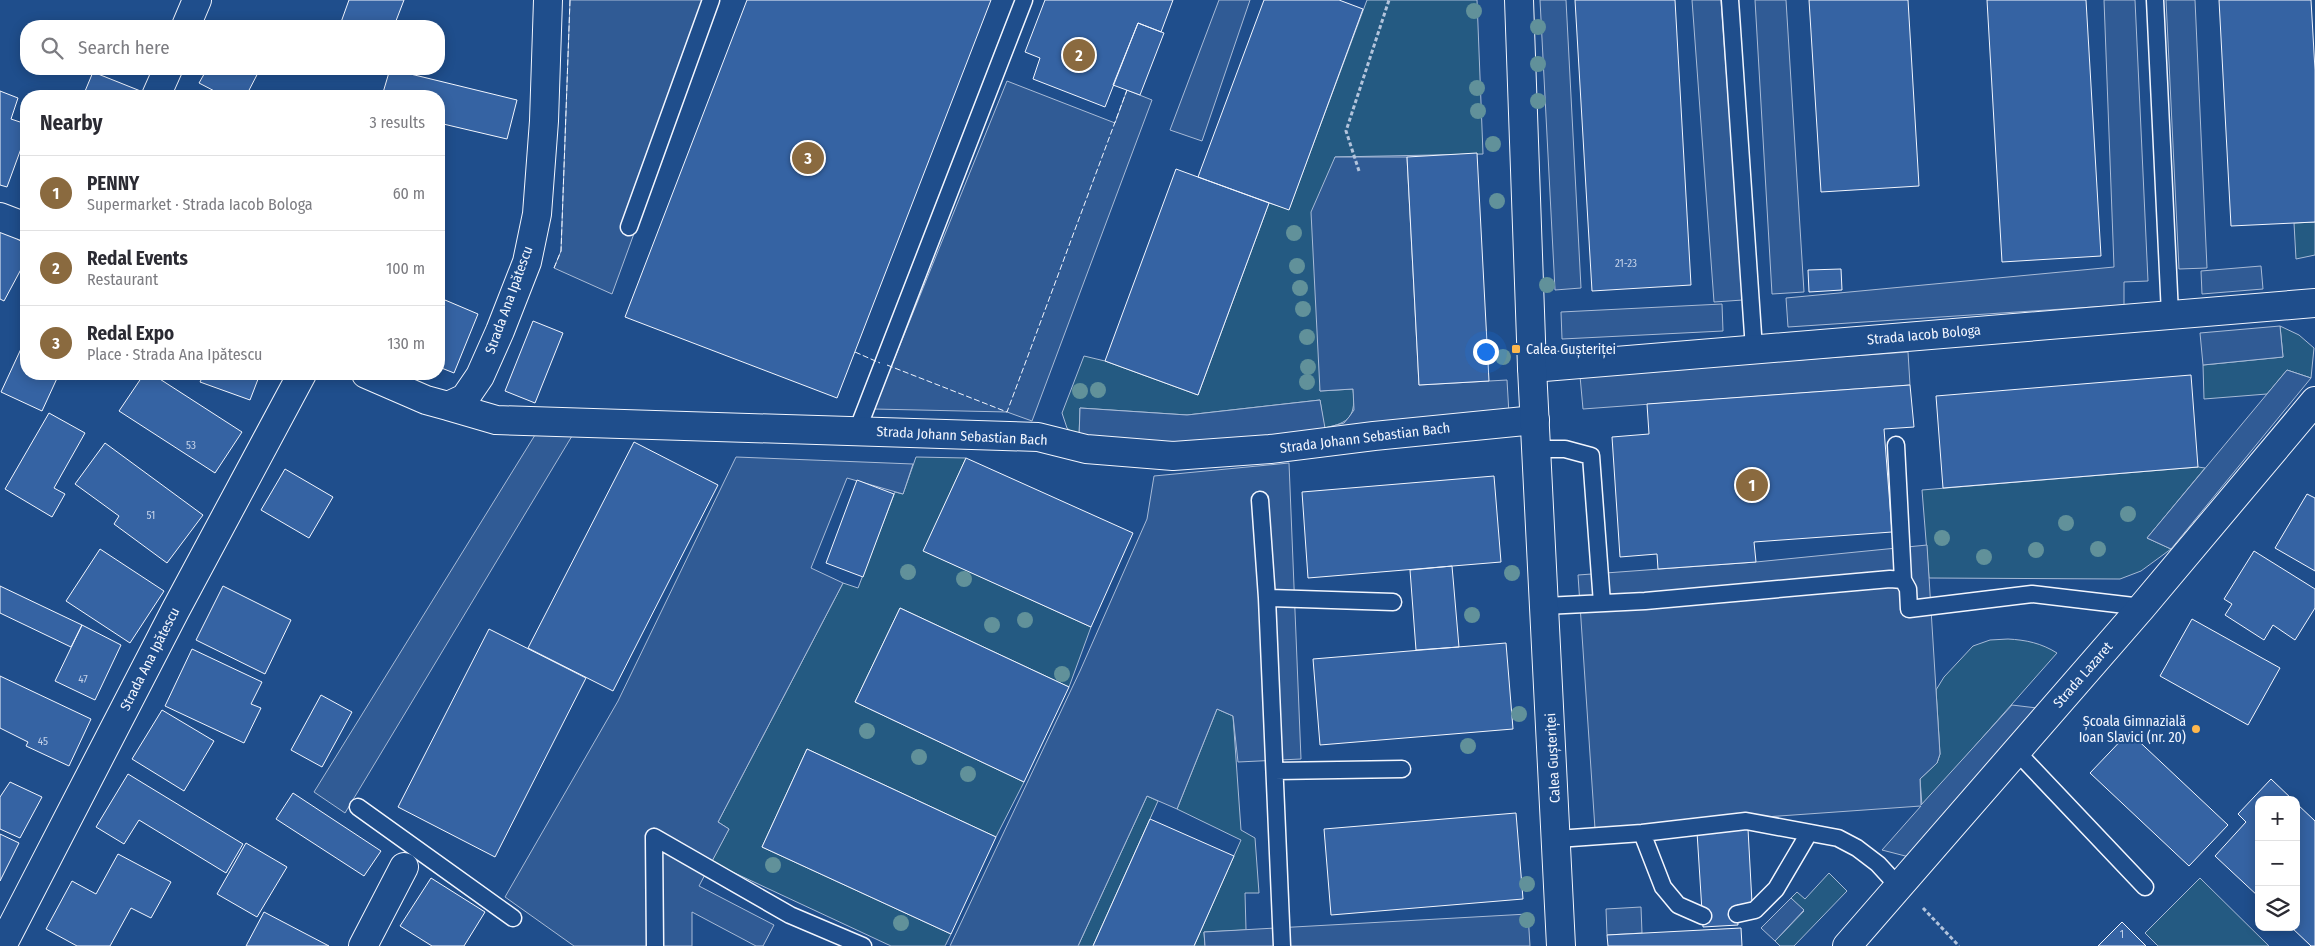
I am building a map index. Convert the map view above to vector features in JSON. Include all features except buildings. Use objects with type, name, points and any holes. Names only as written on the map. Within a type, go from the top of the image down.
[{"type":"street","points":[[189,20],[197,0]]},
{"type":"street","name":"Strada Ana Ipătescu","points":[[448,406],[465,398],[480,376],[500,331],[526,262],[537,214],[544,121],[548,0]]},
{"type":"street","name":"Calea Gușteriței","points":[[1519,0],[1532,368],[1561,946]]},
{"type":"street","points":[[159,90],[165,75]]},
{"type":"street","points":[[0,216],[20,224]]},
{"type":"street","name":"Strada Iacob Bologa","points":[[1532,368],[1754,348],[2315,303]]},
{"type":"street","name":"Strada Ana Ipătescu","points":[[2,946],[175,611],[299,380]]},
{"type":"street","points":[[380,380],[426,400],[448,406]]},
{"type":"street","name":"Strada Lazaret","points":[[1847,946],[1900,888],[2142,607],[2315,401]]},
{"type":"street","name":"Strada Johann Sebastian Bach","points":[[448,406],[496,420],[590,425],[857,430],[1038,437],[1086,449],[1173,456],[1270,449],[1374,436],[1536,420]]},
{"type":"street","points":[[363,946],[404,867]]},
{"type":"lane","points":[[629,227],[711,0]]},
{"type":"lane","points":[[857,430],[1024,0]]},
{"type":"lane","points":[[1730,0],[1754,348]]},
{"type":"lane","points":[[2154,0],[2170,314]]},
{"type":"lane","points":[[1896,445],[1903,580],[1908,589],[1910,609],[2032,594],[2142,607]]},
{"type":"lane","points":[[1537,449],[1565,449],[1591,456],[1602,603]]},
{"type":"lane","points":[[1260,500],[1267,598],[1282,946]]},
{"type":"lane","points":[[1544,606],[1602,603],[1890,579],[1903,580]]},
{"type":"lane","points":[[1267,598],[1393,602]]},
{"type":"lane","points":[[2017,752],[2145,887]]},
{"type":"lane","points":[[1275,771],[1402,769]]},
{"type":"lane","points":[[358,807],[513,918]]},
{"type":"lane","points":[[1557,839],[1642,833],[1746,821],[1838,838],[1857,848],[1878,864],[1900,888]]},
{"type":"lane","points":[[1737,914],[1755,910],[1776,889],[1809,832]]},
{"type":"lane","points":[[1642,833],[1663,887],[1678,905],[1703,916]]},
{"type":"lane","points":[[655,946],[654,838],[790,915],[863,946]]},
{"type":"path","points":[[1359,171],[1346,131],[1389,0]]},
{"type":"path","points":[[1900,888],[1959,946]]},
{"type":"shaded area","points":[[570,0],[719,0],[612,294],[554,268],[561,251]]},
{"type":"shaded area","points":[[1219,0],[1250,0],[1202,141],[1170,130]]},
{"type":"shaded area","points":[[1367,0],[1477,0],[1483,154],[1335,157],[1320,391],[1353,389],[1353,406],[1349,417],[1340,424],[1324,428],[1320,400],[1187,415],[1080,408],[1079,438],[1067,428],[1062,413],[1084,356],[1105,361],[1198,395],[1269,203],[1289,209]]},
{"type":"shaded area","points":[[1540,0],[1566,0],[1581,288],[1555,290]]},
{"type":"shaded area","points":[[1692,0],[1721,0],[1743,300],[1714,302]]},
{"type":"shaded area","points":[[1755,0],[1786,0],[1804,292],[1772,294]]},
{"type":"shaded area","points":[[2104,0],[2135,0],[2148,281],[2124,282],[2124,305],[1788,327],[1786,298],[2114,267]]},
{"type":"shaded area","points":[[2166,0],[2195,0],[2207,268],[2179,269]]},
{"type":"shaded area","points":[[1007,81],[1115,123],[1127,90],[1152,100],[1032,421],[1007,412],[874,409]]},
{"type":"shaded area","points":[[1335,157],[1407,157],[1419,385],[1507,380],[1509,414],[1181,446],[1079,438],[1080,408],[1187,415],[1320,400],[1325,428],[1344,423],[1354,410],[1353,389],[1320,391],[1311,212]]},
{"type":"shaded area","points":[[2315,222],[2315,255],[2296,259],[2294,223]]},
{"type":"shaded area","points":[[2261,266],[2263,289],[2202,294],[2201,271]]},
{"type":"shaded area","points":[[1722,304],[1723,331],[1562,339],[1561,312]]},
{"type":"shaded area","points":[[2280,326],[2299,335],[2314,348],[2311,378],[2287,370],[2267,394],[2204,399],[2203,365],[2283,357]]},
{"type":"shaded area","points":[[2280,326],[2283,357],[2203,365],[2200,333]]},
{"type":"shaded area","points":[[1908,352],[1910,385],[1583,409],[1580,376]]},
{"type":"shaded area","points":[[2287,370],[2311,378],[2171,549],[2147,538]]},
{"type":"shaded area","points":[[535,435],[572,436],[345,813],[314,792]]},
{"type":"shaded area","points":[[736,457],[913,464],[903,494],[847,478],[811,568],[843,583],[718,822],[729,829],[699,886],[774,925],[763,946],[756,946],[692,912],[692,946],[574,946],[505,897],[618,701]]},
{"type":"shaded area","points":[[916,457],[966,458],[924,551],[1091,627],[1069,687],[900,608],[855,702],[1024,782],[996,837],[807,749],[762,847],[951,934],[945,946],[891,946],[711,862],[729,829],[718,822],[843,583],[858,588],[895,492],[903,494]]},
{"type":"shaded area","points":[[1289,463],[1301,759],[1238,762],[1233,716],[1217,709],[1177,809],[1147,796],[1078,946],[950,946],[1080,671],[1147,519],[1154,476]]},
{"type":"shaded area","points":[[2198,467],[2205,468],[2147,538],[2171,549],[2141,571],[2120,579],[1929,578],[1922,490]]},
{"type":"shaded area","points":[[1927,545],[1940,754],[1937,763],[1920,779],[1921,805],[2012,705],[2045,709],[1913,858],[1882,850],[1921,806],[1595,829],[1578,575],[1756,562]]},
{"type":"shaded area","points":[[2008,639],[2033,643],[2057,653],[1922,806],[1920,779],[1937,763],[1940,754],[1936,690],[1944,677],[1973,646],[1990,640]]},
{"type":"shaded area","points":[[1217,709],[1233,716],[1241,830],[1255,838],[1259,893],[1245,893],[1246,930],[1204,932],[1205,946],[1194,946],[1241,840],[1177,809]]},
{"type":"shaded area","points":[[1147,796],[1158,801],[1093,946],[1078,946]]},
{"type":"shaded area","points":[[1829,873],[1847,891],[1794,946],[1780,946],[1775,941],[1804,911],[1791,898],[1797,892],[1805,899]]},
{"type":"shaded area","points":[[2200,878],[2269,946],[2158,946],[2145,933]]},
{"type":"shaded area","points":[[1791,898],[1804,910],[1775,941],[1761,928]]},
{"type":"shaded area","points":[[1641,907],[1642,933],[1607,935],[1606,909]]},
{"type":"shaded area","points":[[1528,914],[1530,946],[1205,946],[1204,932]]},
{"type":"fence","points":[[554,268],[561,251],[570,0]]},
{"type":"fence","points":[[887,365],[1007,412],[1127,90]]},
{"type":"fence","points":[[855,352],[880,363]]},
{"type":"place","name":"Redal Events","points":[[1079,55]]},
{"type":"place","name":"Redal Expo","points":[[808,158]]},
{"type":"place","name":"Calea Gușteriței","points":[[1516,349]]},
{"type":"place","name":"PENNY","points":[[1752,485]]},
{"type":"place","name":"Școala Gimnazială Ioan Slavici (nr. 20)","points":[[2196,729]]}]
